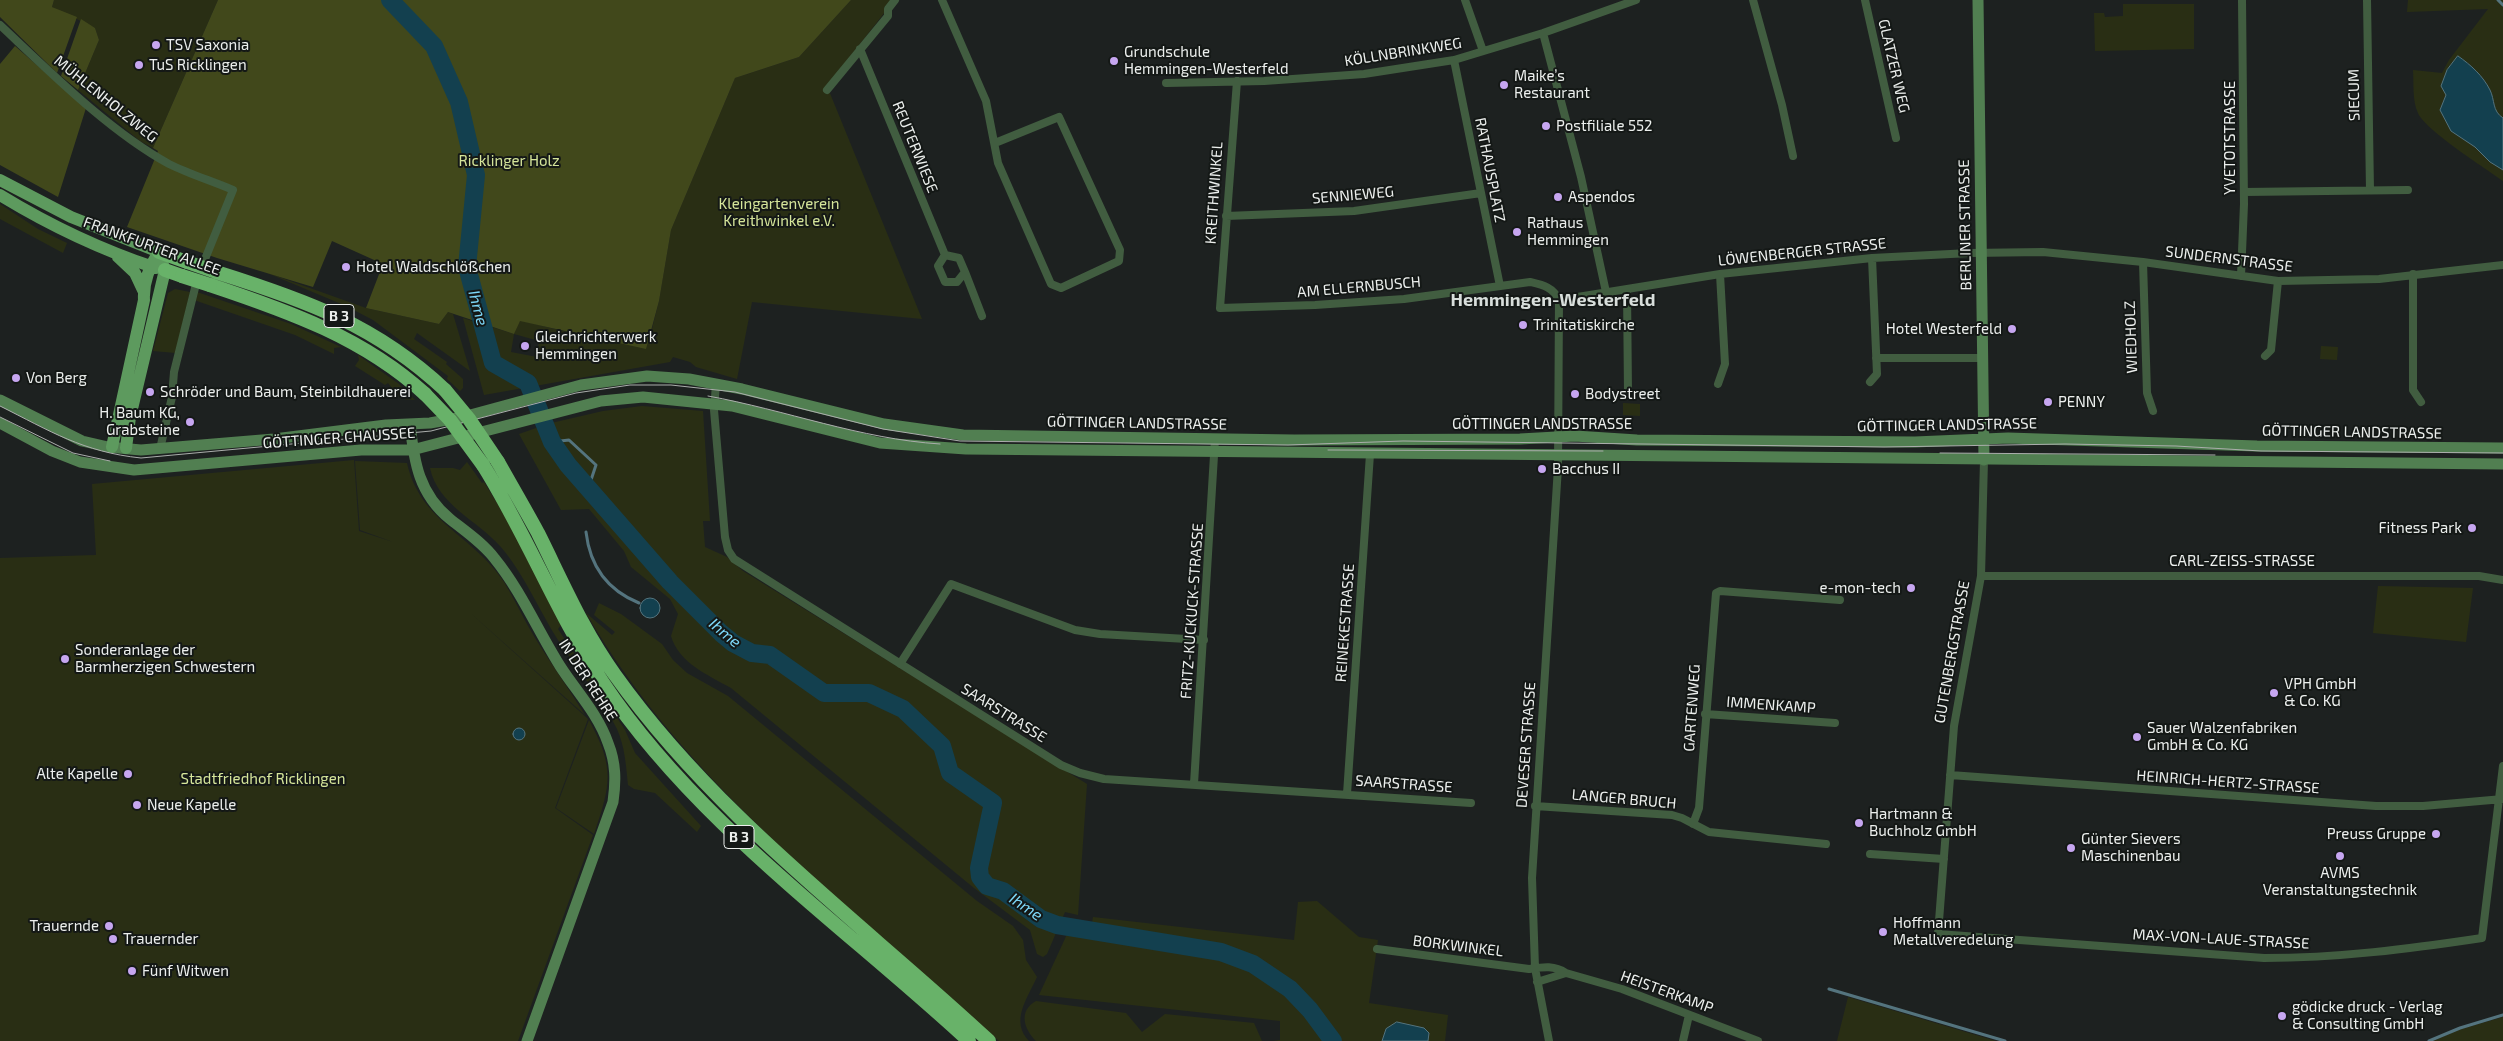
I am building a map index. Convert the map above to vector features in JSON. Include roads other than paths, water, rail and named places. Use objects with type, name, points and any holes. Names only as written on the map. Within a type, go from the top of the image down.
[{"type":"highway","name":"B 3","points":[[159,252],[296,298],[347,320],[409,358],[445,390],[469,419],[498,462],[537,532],[587,631],[614,674],[650,722],[695,772],[772,848],[989,1041]]},
{"type":"highway","name":"FRANKFURTER ALLEE","points":[[165,270],[297,315],[366,349],[407,377],[425,394],[450,420],[483,465],[516,520],[574,636],[603,683],[652,748],[713,812],[772,868],[970,1041]]},
{"type":"main road","name":"FRANKFURTER ALLEE","points":[[0,180],[71,217],[159,252]]},
{"type":"main road","name":"FRANKFURTER ALLEE","points":[[0,195],[64,230],[113,252],[165,270]]},
{"type":"main road","points":[[112,447],[144,300],[143,290],[135,273],[113,252]]},
{"type":"main road","points":[[143,290],[150,265],[159,252]]},
{"type":"main road","points":[[126,448],[130,417],[165,270],[159,252]]},
{"type":"street","points":[[827,90],[888,16],[888,9],[895,0]]},
{"type":"street","points":[[942,0],[986,101],[998,163],[1051,284],[1061,288],[1121,259],[1120,250],[1059,117],[995,143]]},
{"type":"street","points":[[1465,0],[1484,51]]},
{"type":"street","name":"KÖLLNBRINKWEG","points":[[1166,83],[1364,74],[1454,60],[1543,33],[1636,0]]},
{"type":"street","points":[[1753,0],[1782,105],[1793,156]]},
{"type":"street","name":"GLATZER WEG","points":[[1865,0],[1896,138]]},
{"type":"street","name":"BERLINER STRASSE","points":[[1978,0],[1984,450]]},
{"type":"street","name":"YVETOTSTRASSE","points":[[2241,276],[2244,192],[2242,0]]},
{"type":"street","name":"SIECUM","points":[[2367,0],[2370,190]]},
{"type":"street","name":"MÜHLENHOLZWEG","points":[[0,25],[58,79],[138,144],[170,164],[233,190],[194,290],[174,372],[172,396],[160,449]]},
{"type":"street","points":[[1543,33],[1581,177],[1606,292]]},
{"type":"street","name":"REUTERWIESE","points":[[860,49],[945,255],[938,266],[945,282],[958,282],[965,272]]},
{"type":"street","name":"RATHAUSPLATZ","points":[[1454,60],[1500,286]]},
{"type":"street","name":"KREITHWINKEL","points":[[1220,308],[1237,81]]},
{"type":"street","points":[[2244,192],[2408,190]]},
{"type":"street","name":"SENNIEWEG","points":[[1226,216],[1353,211],[1481,194]]},
{"type":"street","name":"SUNDERNSTRASSE","points":[[1980,253],[2043,252],[2143,262],[2278,281],[2346,282],[2503,265]]},
{"type":"street","name":"LÖWENBERGER STRASSE","points":[[1559,300],[1720,274],[1872,258],[1980,253]]},
{"type":"street","points":[[945,255],[959,258],[982,316]]},
{"type":"street","points":[[1870,382],[1877,374],[1872,258]]},
{"type":"street","name":"WIEDHOLZ","points":[[2143,262],[2147,393],[2152,411]]},
{"type":"street","points":[[1718,384],[1725,364],[1720,274]]},
{"type":"street","points":[[2413,274],[2413,390],[2421,402]]},
{"type":"street","points":[[2265,356],[2271,350],[2278,281]]},
{"type":"street","name":"AM ELLERNBUSCH","points":[[1220,308],[1300,306],[1395,299],[1530,282],[1545,285],[1553,290],[1559,300]]},
{"type":"street","points":[[1627,289],[1628,392]]},
{"type":"street","name":"DEVESER STRASSE","points":[[1549,1041],[1535,968],[1532,878],[1558,448],[1559,300]]},
{"type":"street","points":[[1876,358],[1982,358]]},
{"type":"street","name":"GÖTTINGER LANDSTRASSE","points":[[618,378],[647,376],[690,379],[884,424],[955,434],[1558,448],[1984,450],[2503,448]]},
{"type":"street","name":"GÖTTINGER CHAUSSEE","points":[[0,400],[82,441],[112,447],[160,449],[463,417],[552,392],[618,378]]},
{"type":"street","name":"SAARSTRASSE","points":[[716,384],[714,404],[724,537],[728,550],[734,559],[1071,770],[1104,779],[1471,803]]},
{"type":"street","name":"GÖTTINGER CHAUSSEE","points":[[0,423],[52,451],[85,464],[119,469],[152,469],[361,450],[412,450],[487,432],[558,410],[601,400],[644,398],[714,404]]},
{"type":"street","name":"GÖTTINGER LANDSTRASSE","points":[[714,404],[874,442],[996,450],[1370,454],[1558,448],[1575,436],[1637,440],[1905,442],[1984,450],[2503,464]]},
{"type":"street","name":"IN DER REHRE","points":[[410,424],[412,450],[420,480],[428,496],[438,509],[482,545],[501,566],[562,668],[598,722],[613,757],[615,770],[613,802],[526,1041]]},
{"type":"street","name":"FRITZ-KUCKUCK-STRASSE","points":[[1194,784],[1216,439]]},
{"type":"street","points":[[112,447],[113,462],[119,469]]},
{"type":"street","points":[[119,469],[126,448]]},
{"type":"street","name":"GUTENBERGSTRASSE","points":[[1938,934],[1956,704],[1981,576],[1984,450]]},
{"type":"street","name":"REINEKESTRASSE","points":[[1347,794],[1370,454]]},
{"type":"street","name":"CARL-ZEISS-STRASSE","points":[[1981,576],[2479,576],[2503,580]]},
{"type":"street","points":[[900,664],[951,584],[1075,630],[1100,634],[1204,640]]},
{"type":"street","name":"GARTENWEG","points":[[1693,824],[1699,808],[1716,593],[1720,591],[1840,600]]},
{"type":"street","name":"IMMENKAMP","points":[[1706,714],[1835,723]]},
{"type":"street","points":[[2501,800],[2503,766]]},
{"type":"street","name":"HEINRICH-HERTZ-STRASSE","points":[[1950,775],[2376,806],[2423,806],[2501,800]]},
{"type":"street","name":"MAX-VON-LAUE-STRASSE","points":[[1938,934],[2273,958],[2355,956],[2482,938],[2501,800]]},
{"type":"street","name":"LANGER BRUCH","points":[[1535,806],[1672,815],[1709,832],[1826,844]]},
{"type":"street","points":[[1870,854],[1944,859]]},
{"type":"street","name":"BORKWINKEL","points":[[1378,949],[1529,969],[1535,968]]},
{"type":"street","name":"HEISTERKAMP","points":[[1535,968],[1558,968],[1566,973],[1622,989],[1758,1041]]},
{"type":"street","points":[[1537,982],[1566,973]]},
{"type":"street","points":[[1683,1041],[1689,1014]]},
{"type":"water","points":[[2458,56],[2484,80],[2492,94],[2495,109],[2503,118],[2503,170],[2490,162],[2475,147],[2451,131],[2440,110],[2446,95],[2441,86],[2447,70]]},
{"type":"water","points":[[650,598],[657,601],[660,608],[657,615],[650,618],[643,615],[640,608],[643,601]]},
{"type":"water","points":[[519,728],[525,734],[519,740],[513,734]]},
{"type":"water","points":[[1397,1022],[1424,1028],[1429,1033],[1428,1041],[1382,1041],[1386,1029]]},
{"type":"waterway","name":"Ihme","points":[[390,0],[434,46],[459,102],[476,175],[467,267],[493,363],[528,383],[552,442],[568,465],[670,582],[733,643],[752,653],[770,655],[824,693],[869,693],[903,709],[942,746],[950,773],[993,803],[979,868],[980,877],[987,886],[1003,891],[1041,919],[1057,925],[1221,952],[1253,964],[1290,989],[1310,1010],[1333,1041]]},
{"type":"waterway","points":[[2498,0],[2503,5]]},
{"type":"waterway","points":[[552,442],[569,440],[596,465],[588,489]]},
{"type":"waterway","points":[[586,532],[591,556],[602,576],[618,591],[639,603]]},
{"type":"waterway","points":[[1829,989],[2005,1041]]},
{"type":"waterway","points":[[2429,1041],[2460,1028],[2503,1015]]},
{"type":"tram line","points":[[0,406],[51,432],[84,446],[141,458],[431,431],[576,393],[630,385],[671,385],[735,392],[883,429],[960,441],[1288,445],[1403,441],[1884,447],[2065,444],[2176,446],[2261,451],[2503,453]]},
{"type":"tram line","points":[[708,396],[852,430],[910,441],[940,444]]},
{"type":"tram line","points":[[0,417],[73,453],[110,461]]},
{"type":"tram line","points":[[1328,450],[1603,451]]},
{"type":"tram line","points":[[1940,453],[2215,455]]},
{"type":"place","name":"TSV Saxonia","points":[[156,45]]},
{"type":"place","name":"Grundschule Hemmingen-Westerfeld","points":[[1114,61]]},
{"type":"place","name":"TuS Ricklingen","points":[[139,65]]},
{"type":"place","name":"Maike’s Restaurant","points":[[1504,85]]},
{"type":"place","name":"Postfiliale 552","points":[[1546,126]]},
{"type":"place","name":"Aspendos","points":[[1558,197]]},
{"type":"place","name":"Rathaus Hemmingen","points":[[1517,232]]},
{"type":"place","name":"Hotel Waldschlößchen","points":[[346,267]]},
{"type":"place","name":"Trinitatiskirche","points":[[1523,325]]},
{"type":"place","name":"Hotel Westerfeld","points":[[2012,329]]},
{"type":"place","name":"Gleichrichterwerk Hemmingen","points":[[525,346]]},
{"type":"place","name":"Von Berg","points":[[16,378]]},
{"type":"place","name":"Schröder und Baum, Steinbildhauerei","points":[[150,392]]},
{"type":"place","name":"Bodystreet","points":[[1575,394]]},
{"type":"place","name":"PENNY","points":[[2048,402]]},
{"type":"place","name":"H. Baum KG, Grabsteine","points":[[190,422]]},
{"type":"place","name":"Bacchus II","points":[[1542,469]]},
{"type":"place","name":"Fitness Park","points":[[2472,528]]},
{"type":"place","name":"e-mon-tech","points":[[1911,588]]},
{"type":"place","name":"Sonderanlage der Barmherzigen Schwestern","points":[[65,659]]},
{"type":"place","name":"VPH GmbH & Co. KG","points":[[2274,693]]},
{"type":"place","name":"Sauer Walzenfabriken GmbH & Co. KG","points":[[2137,737]]},
{"type":"place","name":"Alte Kapelle","points":[[128,774]]},
{"type":"place","name":"Neue Kapelle","points":[[137,805]]},
{"type":"place","name":"Hartmann & Buchholz GmbH","points":[[1859,823]]},
{"type":"place","name":"Preuss Gruppe","points":[[2436,834]]},
{"type":"place","name":"Günter Sievers Maschinenbau","points":[[2071,848]]},
{"type":"place","name":"AVMS Veranstaltungstechnik","points":[[2340,856]]},
{"type":"place","name":"Trauernde","points":[[109,926]]},
{"type":"place","name":"Hoffmann Metallveredelung","points":[[1883,932]]},
{"type":"place","name":"Trauernder","points":[[113,939]]},
{"type":"place","name":"Fünf Witwen","points":[[132,971]]},
{"type":"place","name":"gödicke druck - Verlag & Consulting GmbH","points":[[2282,1016]]},
{"type":"district","name":"Hemmingen-Westerfeld","points":[[1553,300]]},
{"type":"park label","name":"Ricklinger Holz","points":[[509,161]]},
{"type":"park label","name":"Kleingartenverein Kreithwinkel e.V.","points":[[779,212]]},
{"type":"park label","name":"Stadtfriedhof Ricklingen","points":[[263,779]]}]
